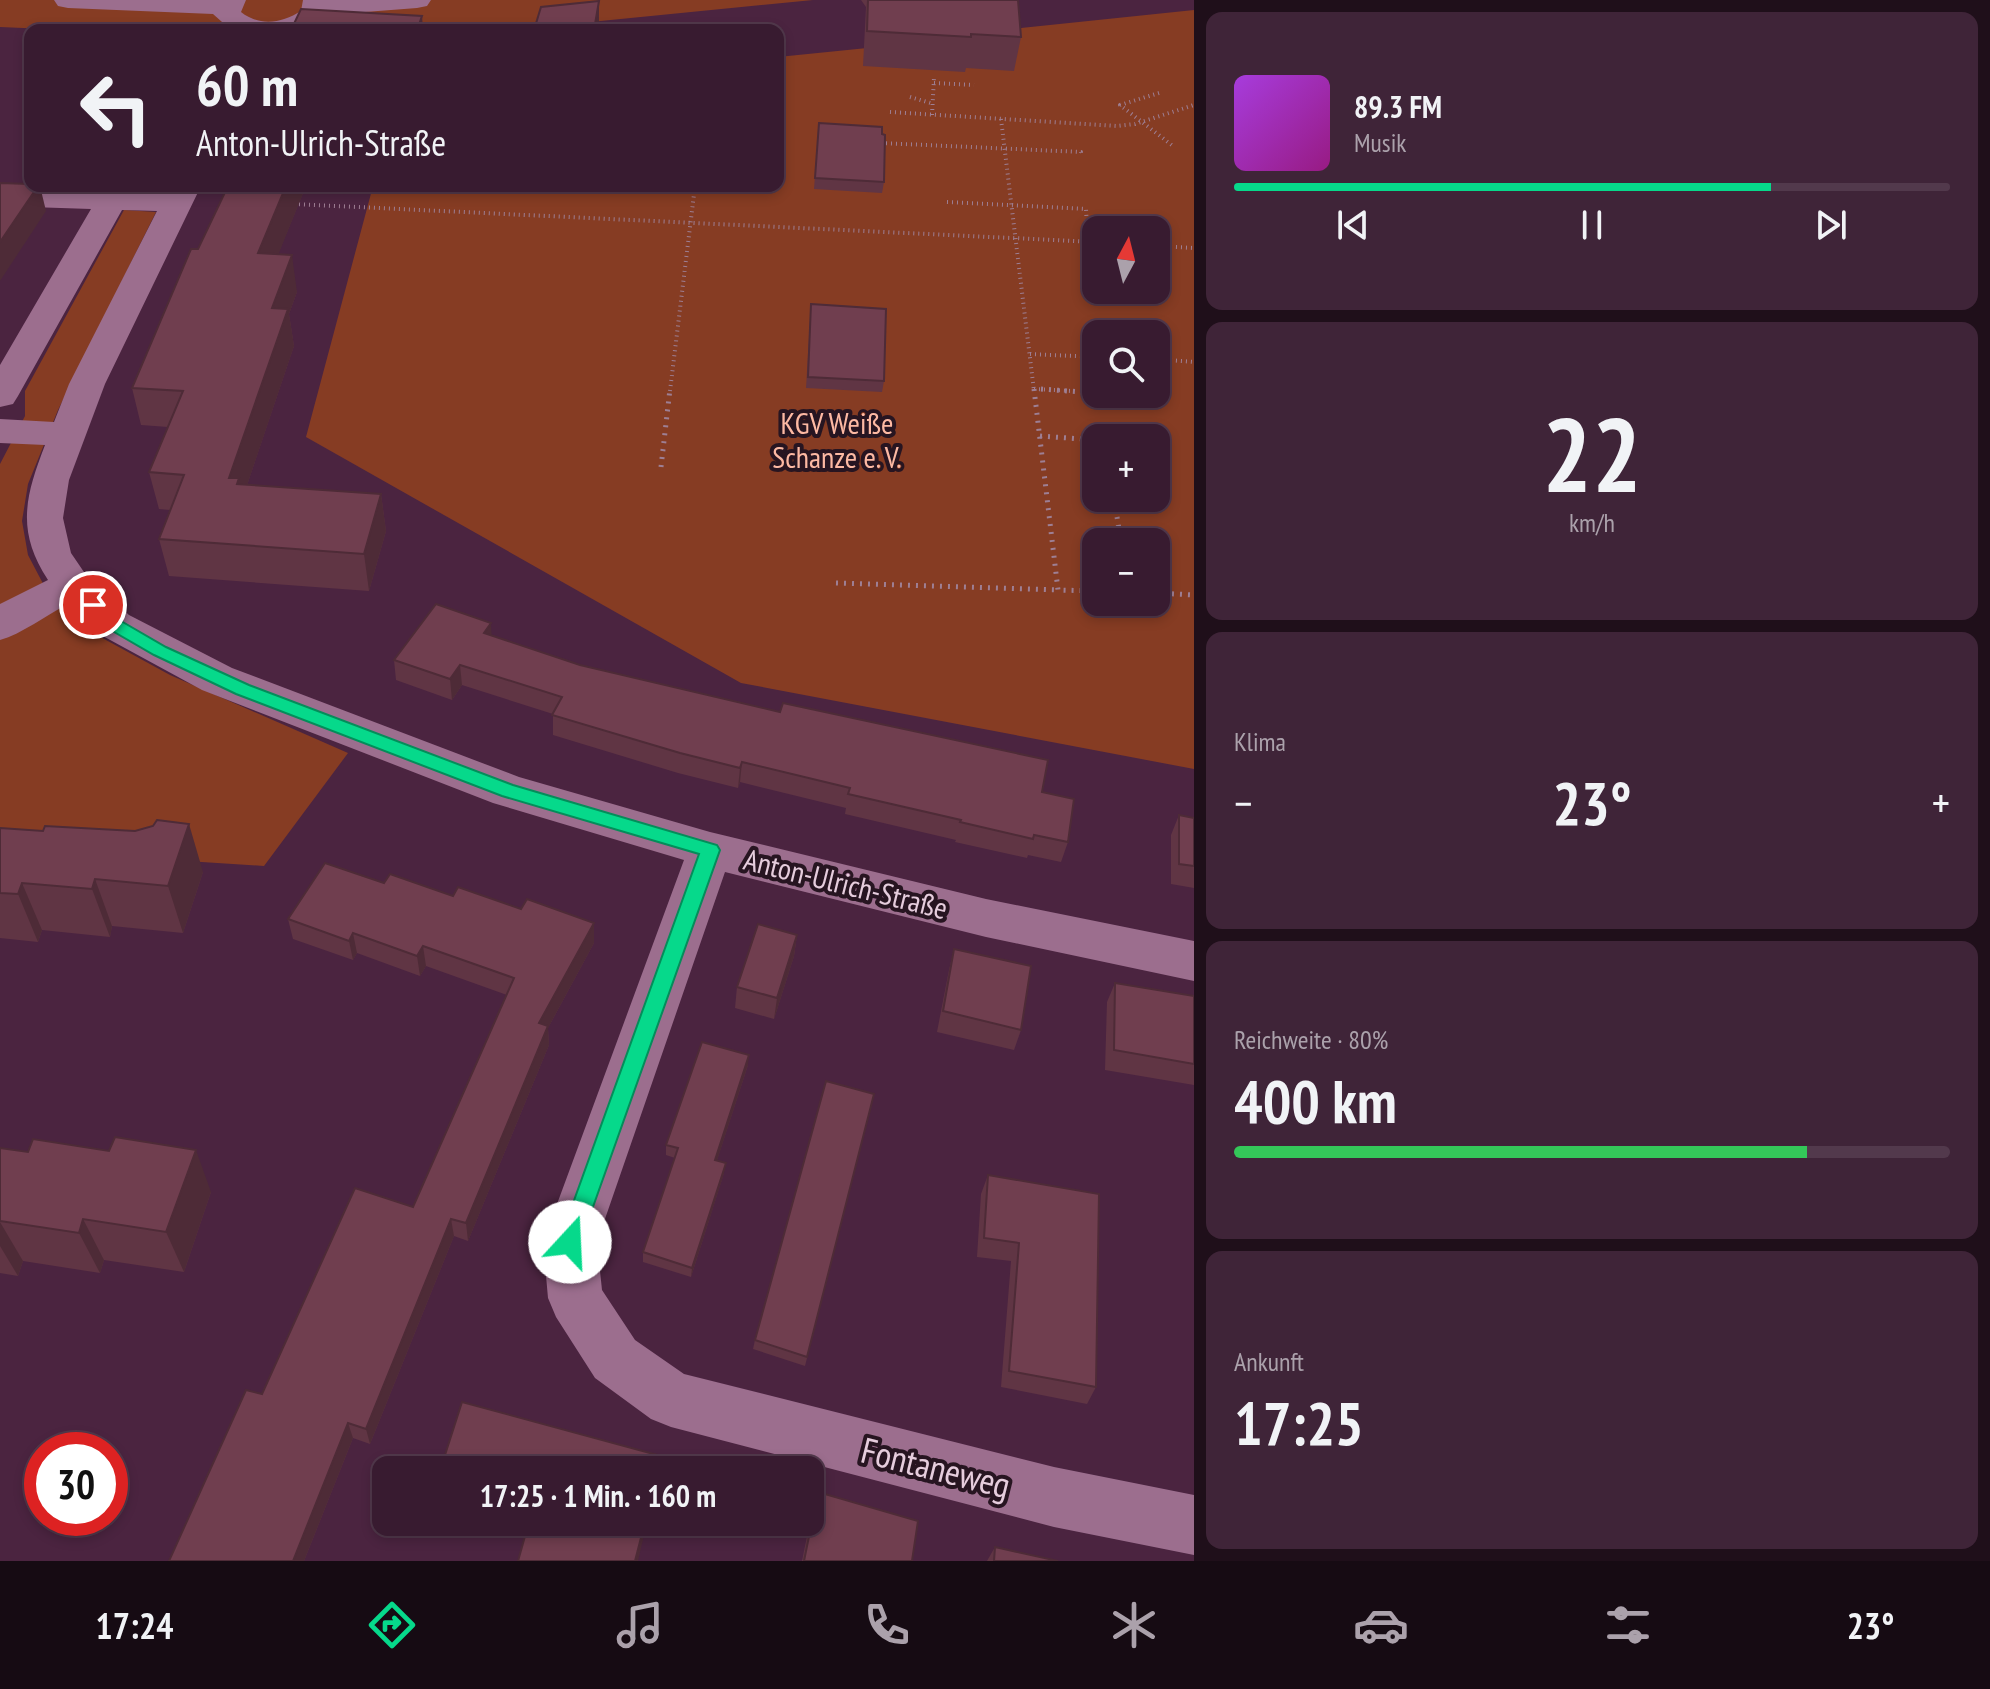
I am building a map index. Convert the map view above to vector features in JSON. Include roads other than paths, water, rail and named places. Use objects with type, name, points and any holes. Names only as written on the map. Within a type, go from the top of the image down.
[{"type":"street","points":[[68,0],[230,3],[227,14],[242,24]]},
{"type":"street","points":[[298,24],[310,19],[318,4],[417,0]]},
{"type":"street","points":[[0,197],[111,202],[181,194]]},
{"type":"street","name":"Anton-Ulrich-Straße","points":[[181,194],[87,384],[50,480],[44,518],[52,555],[72,585],[115,625],[217,679],[509,791],[710,850],[986,918],[1194,961]]},
{"type":"street","points":[[0,396],[111,202]]},
{"type":"street","points":[[0,431],[67,434]]},
{"type":"street","points":[[0,626],[15,614],[72,585]]},
{"type":"street","name":"Fontaneweg","points":[[710,850],[570,1242],[575,1298],[615,1359],[671,1399],[1054,1497],[1194,1525]]},
{"type":"park label","name":"KGV Weiße Schanze e. V.","points":[[837,439]]}]
